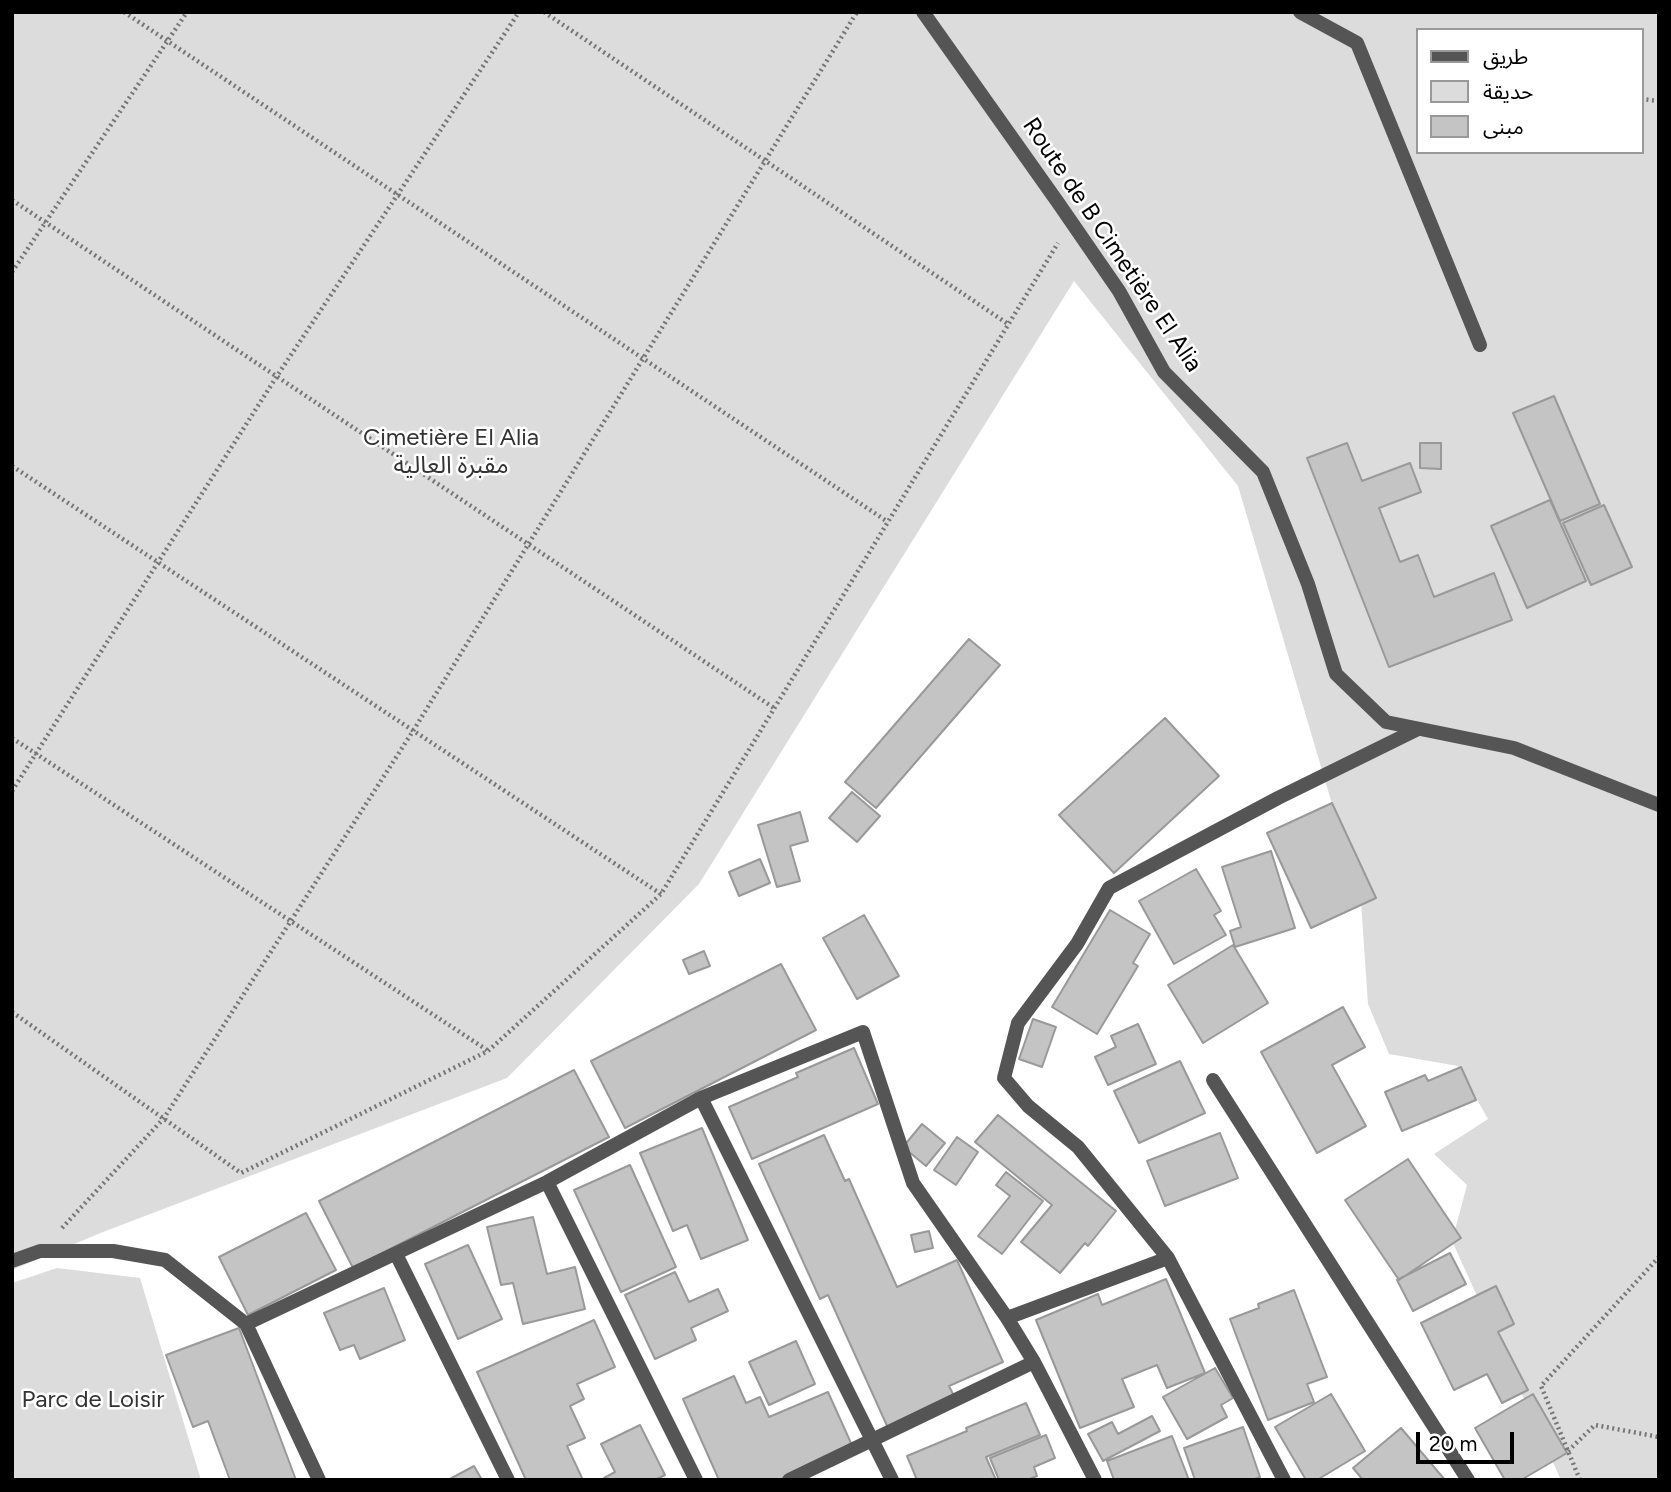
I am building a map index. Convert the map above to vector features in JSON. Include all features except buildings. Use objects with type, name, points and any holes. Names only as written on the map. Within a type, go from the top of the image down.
[{"type":"street","name":"Route de B Cimetière El Alia","points":[[923,12],[1119,291],[1164,372],[1263,472],[1308,584],[1336,674],[1386,722],[1514,748],[1659,805]]},
{"type":"street","points":[[1300,12],[1357,43],[1480,345]]},
{"type":"street","points":[[1284,1480],[1168,1258],[1078,1147],[1028,1106],[1004,1078],[1018,1023],[1077,944],[1109,888],[1278,798],[1418,729]]},
{"type":"street","points":[[246,1324],[547,1182],[701,1098],[863,1032],[913,1183],[1007,1318],[1034,1362],[1095,1480]]},
{"type":"street","points":[[1213,1080],[1468,1480]]},
{"type":"street","points":[[701,1098],[892,1480]]},
{"type":"street","points":[[547,1182],[696,1480]]},
{"type":"street","points":[[12,1261],[40,1251],[113,1251],[165,1260],[246,1324],[319,1480]]},
{"type":"street","points":[[396,1254],[508,1480]]},
{"type":"street","points":[[1007,1318],[1168,1258]]},
{"type":"street","points":[[789,1480],[1034,1362]]},
{"type":"path","points":[[124,12],[888,522]]},
{"type":"path","points":[[12,272],[187,12]]},
{"type":"path","points":[[12,792],[277,376],[519,12]]},
{"type":"path","points":[[544,12],[1008,324]]},
{"type":"path","points":[[40,1251],[164,1118],[413,731],[857,12]]},
{"type":"path","points":[[12,200],[774,708]]},
{"type":"path","points":[[12,1012],[241,1173],[488,1051],[661,894],[1071,221]]},
{"type":"path","points":[[12,466],[661,894]]},
{"type":"path","points":[[12,738],[488,1051]]},
{"type":"path","points":[[1580,1480],[1541,1386],[1659,1257]]},
{"type":"path","points":[[1568,1451],[1595,1425],[1659,1437]]},
{"type":"green space","name":"Cimetière El Alia مقبرة العالية","points":[[12,12],[1659,12],[1659,1480],[1561,1480],[1452,1241],[1467,1185],[1434,1154],[1488,1119],[1458,1066],[1389,1054],[1368,1004],[1361,902],[1238,486],[1074,281],[699,884],[507,1078],[103,1232],[12,1270]]},
{"type":"green space","name":"Parc de Loisir","points":[[57,1268],[140,1278],[201,1480],[12,1480],[12,1283]]}]
